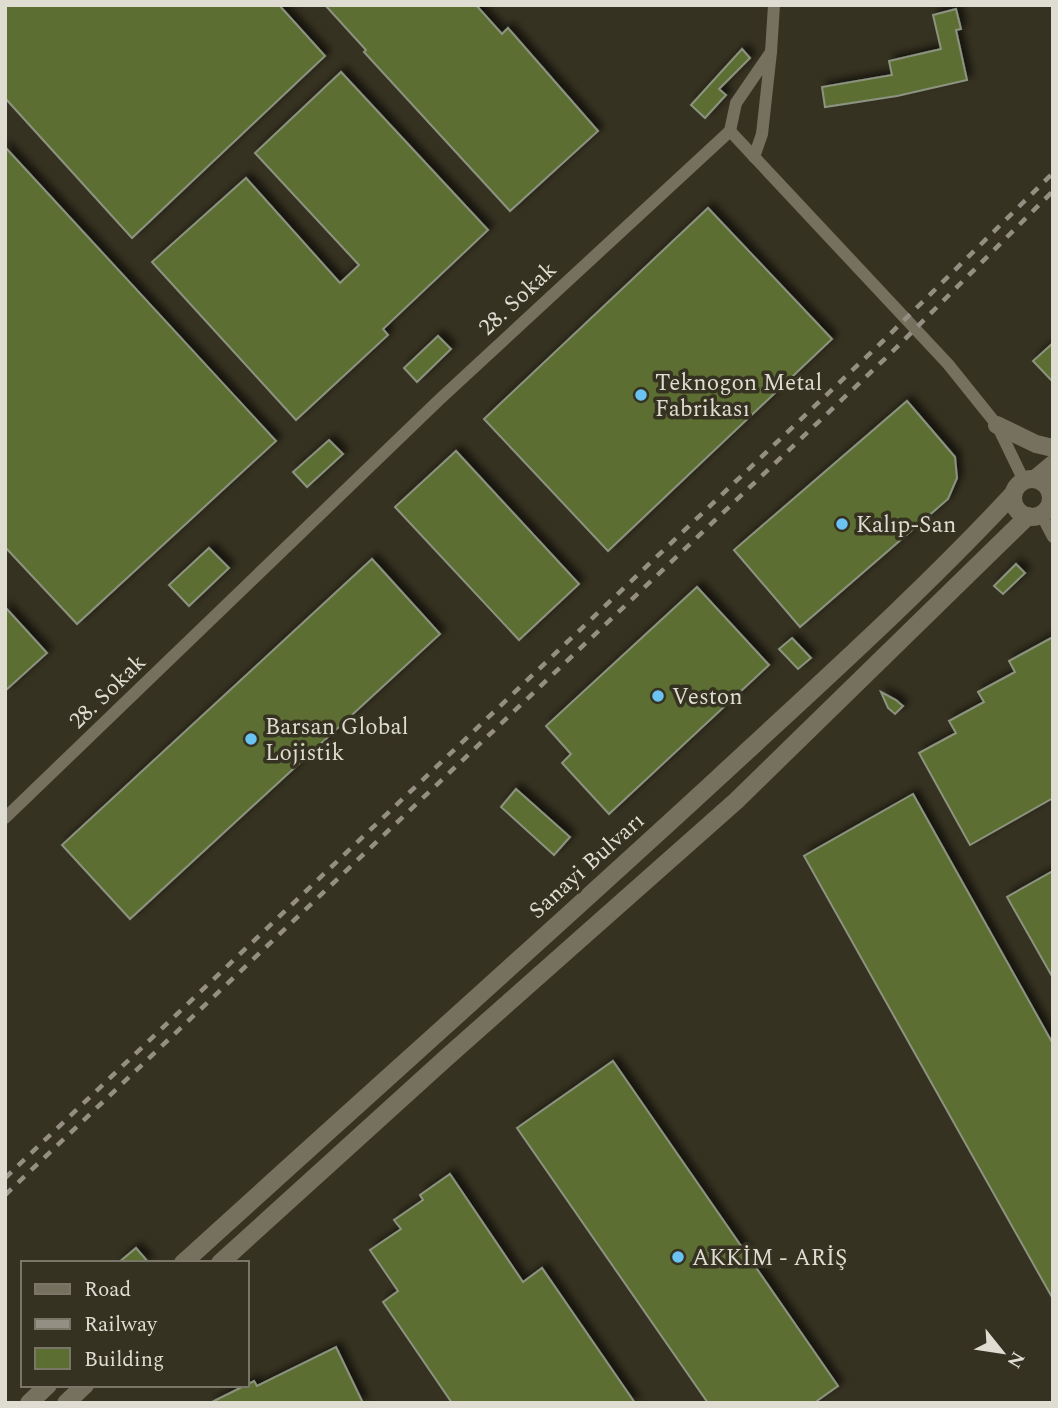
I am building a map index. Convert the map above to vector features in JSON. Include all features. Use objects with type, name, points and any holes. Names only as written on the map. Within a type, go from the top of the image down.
[{"type":"main road","points":[[997,425],[1036,444],[1053,448]]},
{"type":"main road","name":"Sanayi Bulvarı","points":[[185,1261],[752,746],[965,545],[1024,485],[1053,464]]},
{"type":"main road","points":[[222,1261],[736,801],[1043,509],[1050,492],[1046,486],[1024,485],[1014,506],[1018,511],[1043,509]]},
{"type":"main road","points":[[29,1403],[46,1387]]},
{"type":"main road","points":[[66,1403],[83,1387]]},
{"type":"street","points":[[754,157],[762,134],[774,5]]},
{"type":"street","points":[[771,52],[736,103],[730,131],[948,364],[997,425],[1024,485]]},
{"type":"street","name":"28. Sokak","points":[[5,818],[440,399],[730,131]]},
{"type":"street","points":[[1043,509],[1053,537]]},
{"type":"building","points":[[5,5],[279,5],[325,56],[132,238],[5,98]]},
{"type":"building","points":[[325,5],[476,5],[502,34],[508,28],[598,131],[510,211],[364,52],[366,50]]},
{"type":"building","points":[[956,9],[961,29],[956,30],[967,80],[897,96],[825,107],[822,87],[892,75],[889,61],[941,49],[933,15]]},
{"type":"building","points":[[742,49],[750,58],[719,89],[726,95],[705,118],[691,105]]},
{"type":"building","points":[[341,72],[488,230],[383,329],[388,335],[296,420],[152,262],[246,178],[340,283],[359,265],[255,153]]},
{"type":"building","points":[[5,147],[276,441],[77,624],[5,547]]},
{"type":"building","name":"Teknogon Metal Fabrikası","points":[[708,208],[832,339],[608,551],[484,419]]},
{"type":"building","points":[[438,336],[451,349],[417,382],[404,368]]},
{"type":"building","points":[[1053,343],[1053,382],[1033,361]]},
{"type":"building","name":"Kalıp-San","points":[[907,401],[955,457],[957,478],[948,499],[800,627],[734,550]]},
{"type":"building","points":[[329,440],[343,454],[307,487],[293,472]]},
{"type":"building","points":[[456,451],[579,584],[519,640],[395,507]]},
{"type":"building","points":[[209,548],[229,568],[189,606],[169,585]]},
{"type":"building","name":"Barsan Global Lojistik","points":[[372,559],[440,634],[130,919],[62,845]]},
{"type":"building","points":[[1016,564],[1025,573],[1003,594],[994,586]]},
{"type":"building","name":"Veston","points":[[697,587],[769,665],[609,814],[562,763],[571,754],[546,726]]},
{"type":"building","points":[[5,607],[47,653],[5,691]]},
{"type":"building","points":[[1053,637],[1053,798],[970,845],[919,753],[956,733],[949,721],[984,702],[978,692],[1015,672],[1009,661]]},
{"type":"building","points":[[792,638],[811,658],[798,669],[779,649]]},
{"type":"building","points":[[881,692],[903,706],[895,714],[888,708]]},
{"type":"building","points":[[516,789],[570,837],[554,855],[501,807]]},
{"type":"building","points":[[913,794],[1053,1044],[1053,1299],[804,856]]},
{"type":"building","points":[[1053,871],[1053,978],[1007,897]]},
{"type":"building","name":"AKKİM - ARİŞ","points":[[613,1061],[838,1386],[814,1403],[708,1403],[517,1128]]},
{"type":"building","points":[[450,1174],[523,1282],[542,1268],[635,1403],[452,1403],[383,1302],[398,1291],[370,1250],[401,1229],[394,1220],[423,1200],[420,1195]]},
{"type":"building","points":[[136,1248],[147,1261],[120,1261]]},
{"type":"building","points":[[336,1347],[363,1403],[210,1403],[242,1387],[248,1387],[248,1384],[254,1381],[257,1386]]},
{"type":"railway","points":[[5,1178],[883,341],[1053,173]]},
{"type":"railway","points":[[5,1195],[891,353],[1053,191]]},
{"type":"place","name":"Teknogon Metal Fabrikası","points":[[641,395]]},
{"type":"place","name":"Kalıp-San","points":[[842,524]]},
{"type":"place","name":"Veston","points":[[658,696]]},
{"type":"place","name":"Barsan Global Lojistik","points":[[251,739]]},
{"type":"place","name":"AKKİM - ARİŞ","points":[[678,1257]]}]
